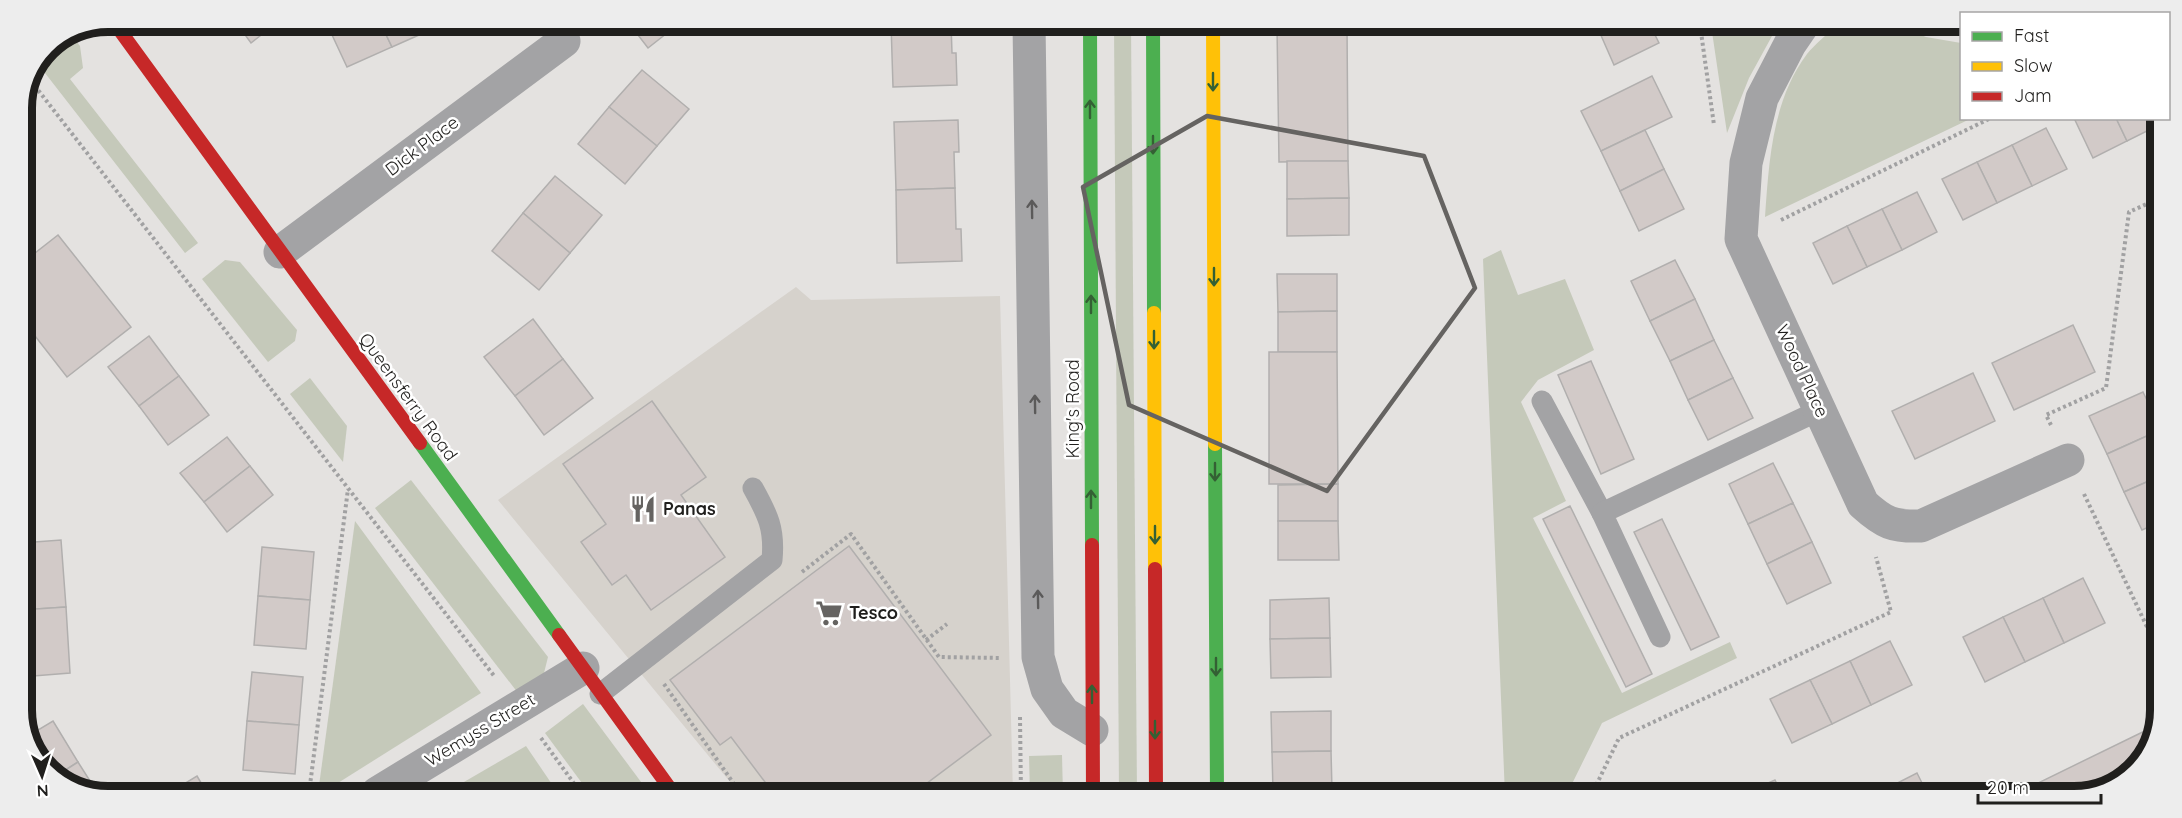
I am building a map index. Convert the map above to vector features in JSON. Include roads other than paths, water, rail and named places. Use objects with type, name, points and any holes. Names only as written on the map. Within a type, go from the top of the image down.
[{"type":"street","name":"Queensferry Road","points":[[120,32],[668,786]]},
{"type":"street","points":[[1029,32],[1038,657],[1047,689],[1064,713],[1092,730]]},
{"type":"street","name":"King's Road","points":[[1090,32],[1093,786]]},
{"type":"street","points":[[1152,32],[1156,786]]},
{"type":"street","points":[[1213,32],[1217,786]]},
{"type":"street","name":"Wood Place","points":[[1798,32],[1762,98],[1746,163],[1742,238],[1863,504],[1879,519],[1898,527],[1921,526],[2068,460]]},
{"type":"street","name":"Dick Place","points":[[280,252],[564,41]]},
{"type":"street","name":"Wemyss Street","points":[[388,786],[518,707],[592,681]]},
{"type":"lane","points":[[1542,401],[1602,513],[1660,637]]},
{"type":"lane","points":[[1602,513],[1820,410]]},
{"type":"lane","points":[[592,681],[646,660],[772,561],[774,541],[771,526],[753,488]]},
{"type":"place","name":"Panas","points":[[643,509]]},
{"type":"place","name":"Tesco","points":[[829,613]]}]
